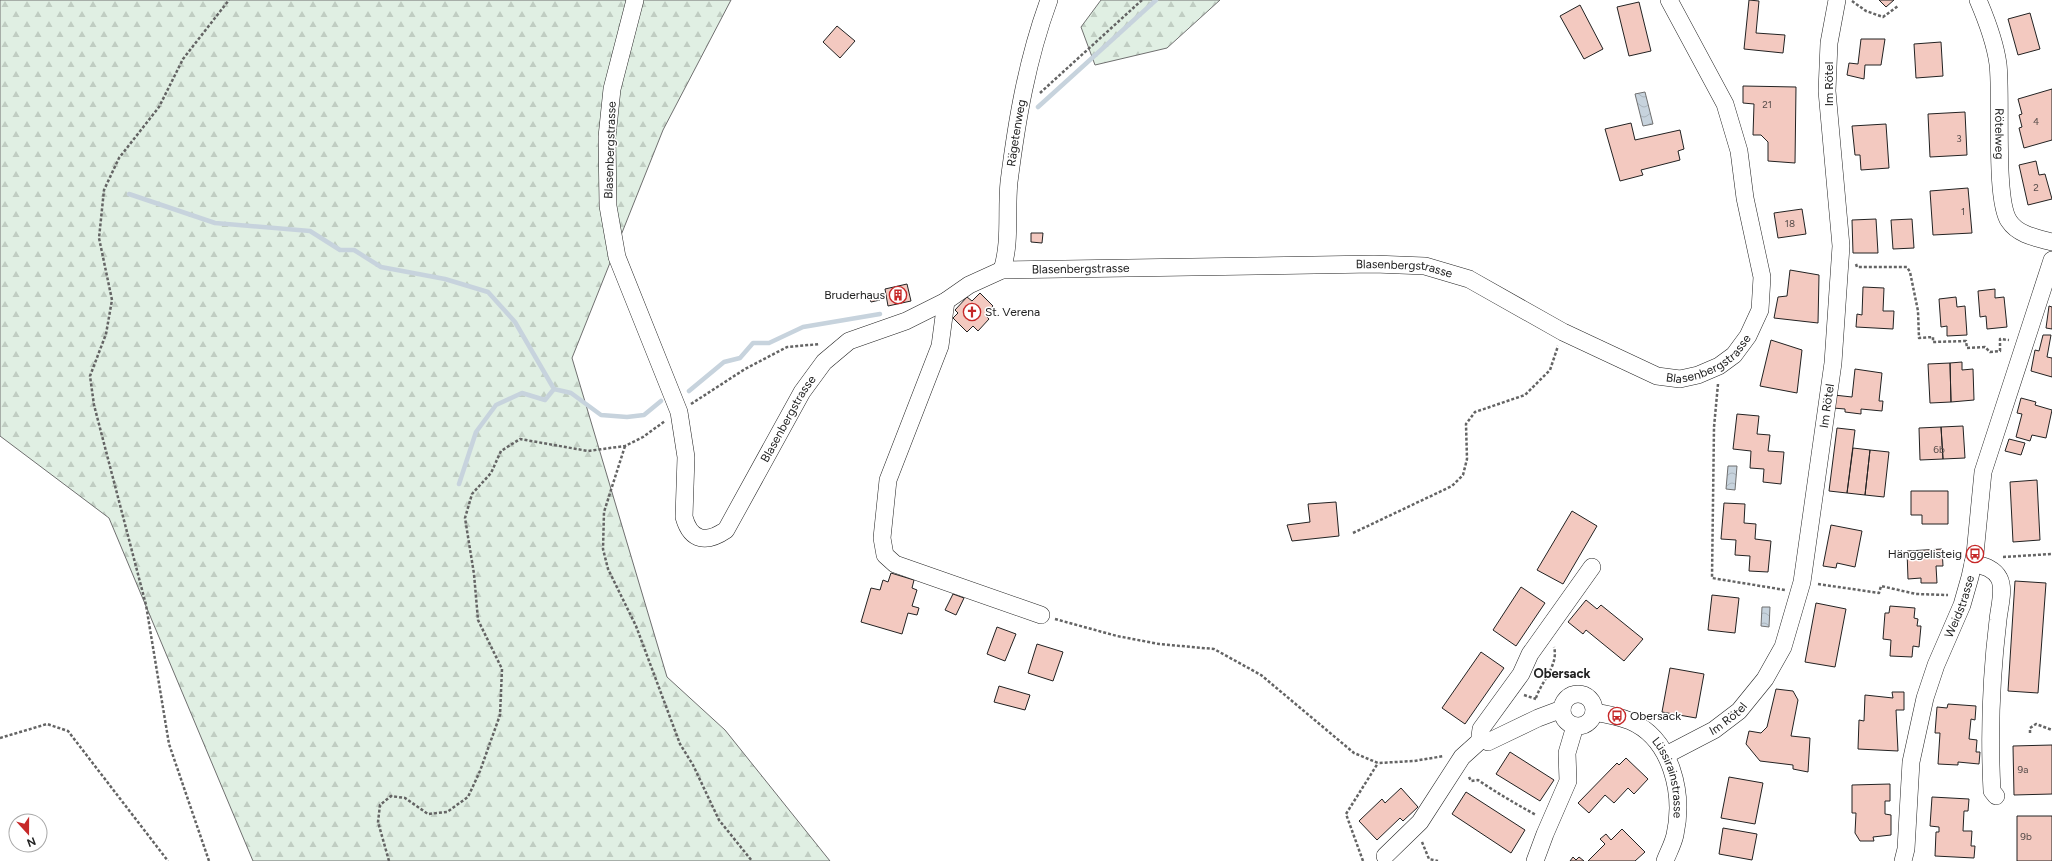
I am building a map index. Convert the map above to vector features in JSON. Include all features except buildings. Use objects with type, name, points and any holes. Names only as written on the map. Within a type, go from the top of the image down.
[{"type":"street","name":"Blasenbergstrasse","points":[[636,0],[612,89],[606,190],[608,206],[617,257],[679,412],[686,457],[684,517],[687,526],[693,535],[704,539],[716,537],[726,530],[802,392],[824,362],[849,341],[906,321],[946,301],[969,285],[1002,270],[1374,264],[1425,266],[1469,279],[1563,332],[1657,376],[1680,379],[1698,375],[1719,366],[1734,355],[1748,336],[1760,310],[1762,278],[1744,198],[1738,151],[1725,104],[1669,0]]},
{"type":"street","name":"Rägetenweg","points":[[1002,270],[1006,256],[1009,184],[1018,113],[1027,68],[1049,0]]},
{"type":"street","name":"Im Rötel","points":[[1666,755],[1714,730],[1738,711],[1765,679],[1783,647],[1800,587],[1833,362],[1841,246],[1827,91],[1829,44],[1837,0]]},
{"type":"street","name":"Rötelweg","points":[[1978,0],[1991,32],[1998,64],[2004,211],[2010,222],[2020,231],[2052,242]]},
{"type":"street","name":"Weidstrasse","points":[[1903,861],[1906,849],[1911,762],[1924,698],[1936,665],[1962,605],[1974,563],[1983,472],[2052,260]]},
{"type":"street","points":[[946,301],[940,346],[888,480],[882,538],[885,555],[895,564],[1041,615]]},
{"type":"street","points":[[1974,563],[1988,567],[1995,572],[2001,583],[1993,658],[1991,734],[1992,791],[1996,796]]},
{"type":"street","points":[[1562,709],[1566,722],[1575,726],[1587,723],[1594,712],[1590,699],[1581,695],[1568,697],[1562,709],[1488,742],[1480,736],[1481,729],[1521,674],[1530,654],[1592,567]]},
{"type":"street","name":"Lüssirainstrasse","points":[[1594,712],[1617,716],[1642,727],[1666,755],[1676,783],[1678,812],[1674,836],[1665,861]]},
{"type":"street","points":[[1535,861],[1568,781],[1568,753],[1575,726]]},
{"type":"street","points":[[1385,856],[1420,822],[1462,757],[1482,739]]},
{"type":"path","points":[[209,861],[169,744],[146,605],[94,405],[90,376],[106,334],[112,300],[99,238],[104,190],[119,158],[159,107],[183,59],[229,0]]},
{"type":"path","points":[[1036,97],[1142,0]]},
{"type":"path","points":[[1849,0],[1866,11],[1883,17],[1898,6]]},
{"type":"path","points":[[1857,267],[1907,267],[1910,272],[1918,311],[1919,338],[1933,337],[1933,342],[1966,341],[1967,348],[1985,347],[1990,352],[2000,351],[2000,339]]},
{"type":"path","points":[[1353,534],[1452,486],[1463,475],[1467,459],[1466,424],[1475,412],[1525,395],[1550,370],[1563,332]]},
{"type":"path","points":[[389,861],[378,822],[380,805],[391,796],[405,798],[428,814],[448,812],[468,797],[480,771],[500,715],[502,670],[478,620],[474,574],[465,518],[472,494],[491,473],[501,450],[520,439],[588,451],[625,446],[643,437],[745,369],[787,347],[849,341]]},
{"type":"path","points":[[1719,366],[1714,427],[1712,578],[1879,593],[1881,586],[1916,594],[1948,595]]},
{"type":"path","points":[[625,446],[604,512],[604,549],[608,568],[636,626],[680,744],[694,765],[719,820],[752,861]]},
{"type":"path","points":[[2001,558],[2052,554]]},
{"type":"path","points":[[1041,615],[1117,636],[1159,644],[1214,649],[1261,675],[1354,753],[1378,763],[1414,761],[1452,755],[1462,757]]},
{"type":"path","points":[[1528,696],[1535,698],[1551,670],[1555,651],[1553,641],[1545,633]]},
{"type":"path","points":[[0,738],[47,724],[68,732],[168,861]]},
{"type":"path","points":[[2030,733],[2030,728],[2036,724],[2052,730]]},
{"type":"path","points":[[1363,861],[1346,814],[1378,763]]},
{"type":"path","points":[[1469,780],[1478,780],[1500,796],[1507,798],[1550,822]]},
{"type":"path","points":[[1422,842],[1429,859],[1438,861]]},
{"type":"green space","points":[[0,0],[731,0],[663,130],[572,358],[667,677],[725,730],[830,861],[253,861],[109,518],[0,436]]},
{"type":"green space","points":[[1101,0],[1220,0],[1167,48],[1095,65],[1081,27]]},
{"type":"water","points":[[1645,92],[1653,124],[1643,126],[1635,94]]},
{"type":"water","points":[[1728,466],[1737,466],[1735,490],[1726,489]]},
{"type":"water","points":[[1762,607],[1770,607],[1769,627],[1761,626]]},
{"type":"waterway","points":[[1038,107],[1156,0]]},
{"type":"waterway","points":[[129,194],[215,223],[310,231],[340,250],[354,250],[381,267],[445,279],[488,292],[515,322],[554,389],[571,393],[601,415],[627,417],[644,415],[661,401]]},
{"type":"waterway","points":[[689,391],[724,362],[740,358],[753,343],[769,343],[803,327],[880,314]]},
{"type":"waterway","points":[[459,484],[476,432],[496,405],[522,393],[545,400],[554,389]]},
{"type":"place","name":"Bruderhaus","points":[[898,295]]},
{"type":"place","name":"St. Verena","points":[[972,312]]},
{"type":"place","name":"Hänggelisteig","points":[[1975,554]]},
{"type":"place","name":"Obersack","points":[[1617,716]]},
{"type":"district","name":"Obersack","points":[[1562,673]]}]
